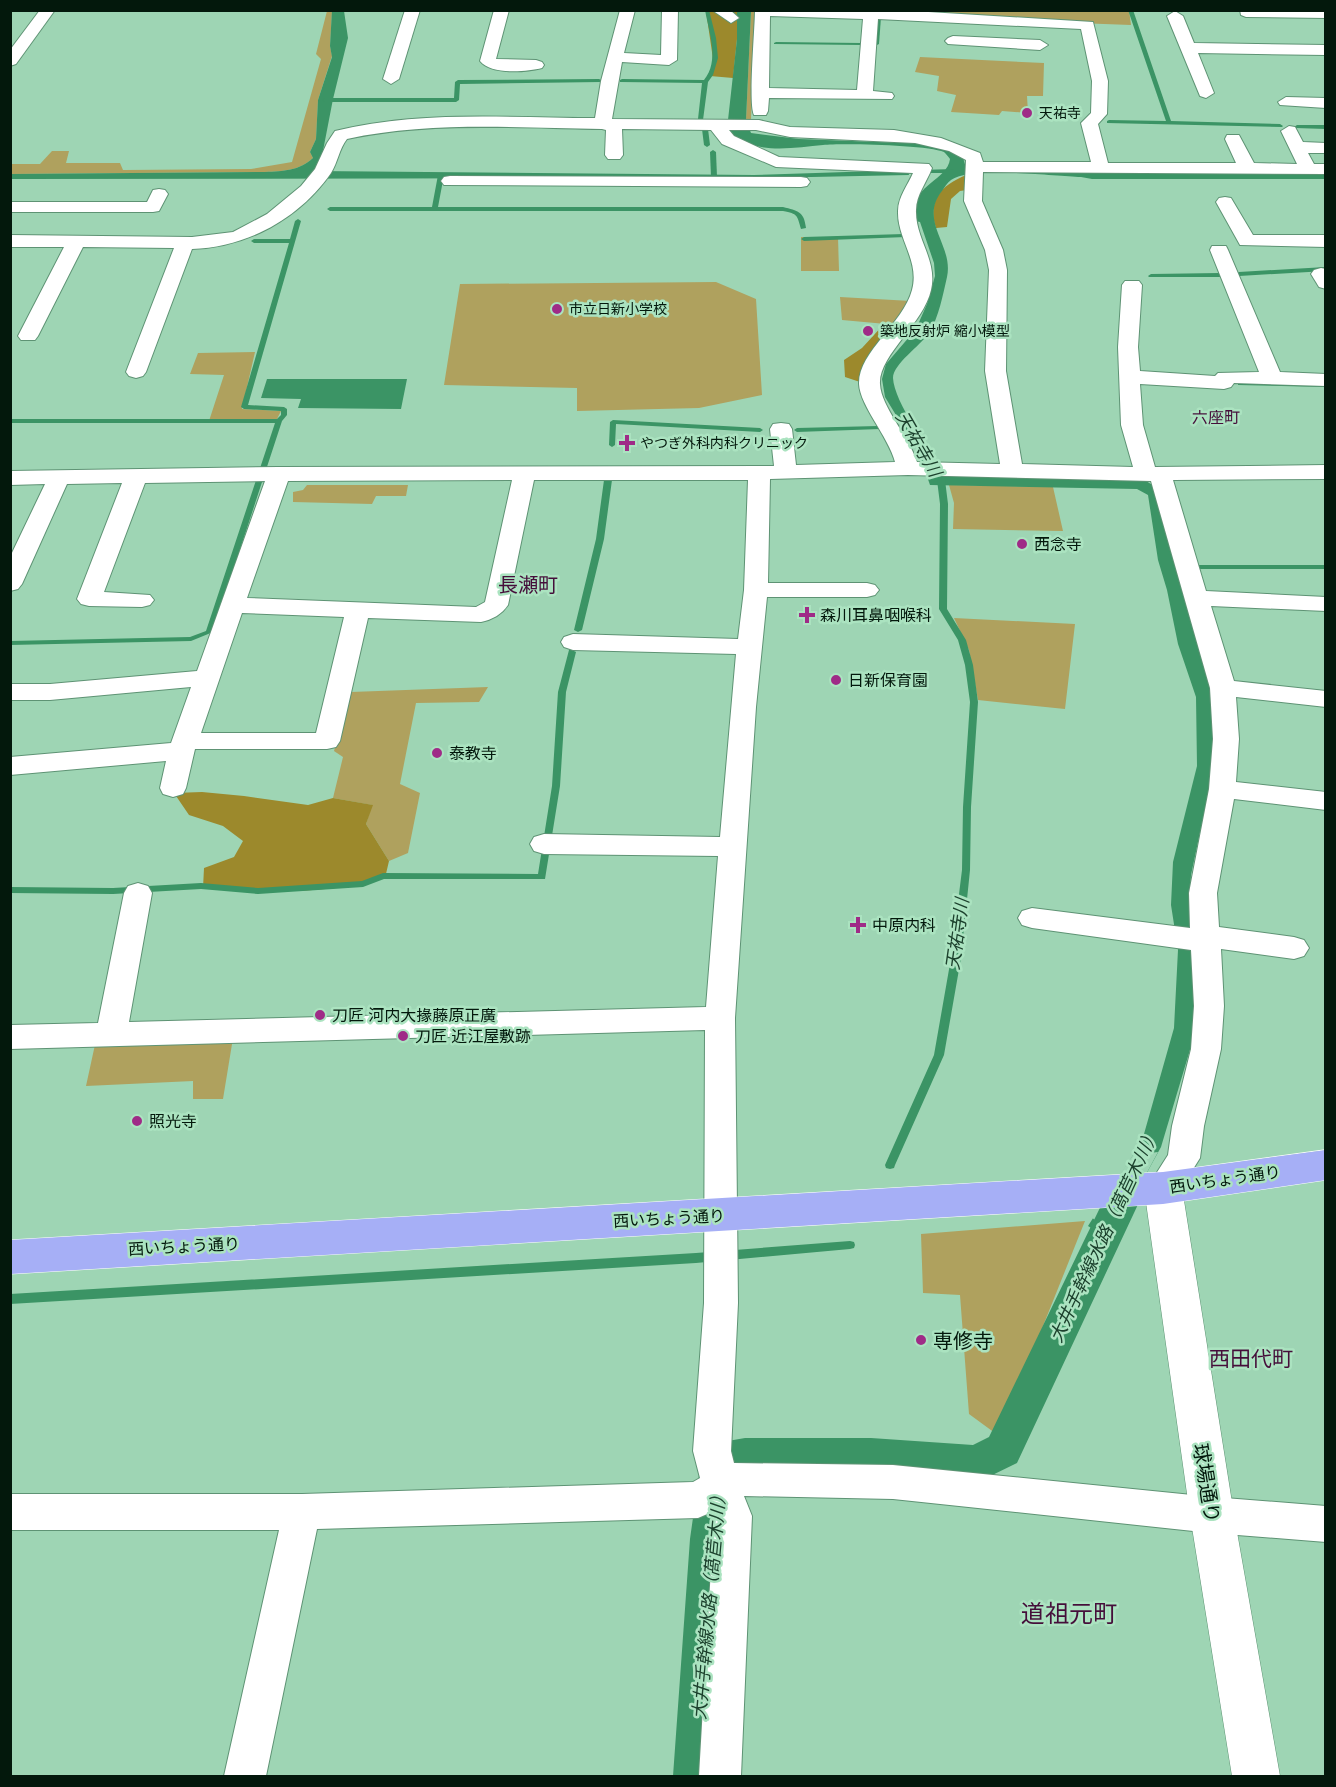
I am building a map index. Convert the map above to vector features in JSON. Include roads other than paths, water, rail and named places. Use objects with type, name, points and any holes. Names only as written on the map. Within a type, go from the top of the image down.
[{"type":"highway","name":"西いちょう通り","points":[[10,1257],[720,1242],[1091,1193],[1163,1188],[1326,1165]]},
{"type":"street","points":[[10,62],[48,10]]},
{"type":"street","points":[[391,79],[413,10]]},
{"type":"street","points":[[502,10],[488,61],[494,65],[536,65]]},
{"type":"street","points":[[603,123],[609,81],[628,10]]},
{"type":"street","points":[[617,57],[669,60],[670,10]]},
{"type":"street","points":[[759,125],[763,11],[814,20],[871,14],[1088,25],[1100,81],[1099,114],[1089,123],[1101,169]]},
{"type":"street","points":[[1246,12],[1326,13]]},
{"type":"street","points":[[866,95],[871,14]]},
{"type":"street","points":[[1182,14],[1189,48],[1206,93]]},
{"type":"street","points":[[953,41],[1040,45]]},
{"type":"street","points":[[1189,48],[1326,50]]},
{"type":"street","points":[[760,93],[886,96]]},
{"type":"street","points":[[505,122],[510,101]]},
{"type":"street","points":[[1286,102],[1326,103]]},
{"type":"street","points":[[10,241],[185,243],[213,242],[240,236],[253,231],[293,201],[319,175],[331,157],[335,141],[342,135],[353,131],[434,122],[759,125],[767,130],[910,137],[938,141],[974,157],[975,170],[971,180],[974,202],[995,247],[998,270],[995,355],[999,401],[1012,470]]},
{"type":"street","points":[[603,123],[614,127],[614,155]]},
{"type":"street","points":[[720,125],[728,140],[777,172],[801,182]]},
{"type":"street","points":[[1289,131],[1297,147],[1317,169]]},
{"type":"street","points":[[1233,139],[1248,169]]},
{"type":"street","points":[[1297,147],[1326,148]]},
{"type":"street","points":[[975,170],[1317,169]]},
{"type":"street","points":[[450,182],[777,172],[921,174],[909,197],[907,214],[924,263],[924,277],[918,303],[905,327],[874,361],[868,382],[873,399],[899,441],[924,468]]},
{"type":"street","points":[[10,207],[153,207],[159,194]]},
{"type":"street","points":[[1225,202],[1247,241],[1326,240]]},
{"type":"street","points":[[28,336],[76,242]]},
{"type":"street","points":[[136,372],[185,243]]},
{"type":"street","points":[[1219,250],[1272,379]]},
{"type":"street","points":[[1132,285],[1128,347],[1132,426],[1153,474],[1196,598],[1223,688],[1226,739],[1222,789],[1203,893],[1209,1006],[1206,1049],[1188,1126],[1184,1158],[1163,1188]]},
{"type":"street","points":[[1129,377],[1224,383],[1225,377],[1326,380]]},
{"type":"street","points":[[720,1776],[733,1516],[719,1483],[720,1018],[732,847],[756,590],[760,513],[773,472],[782,429]]},
{"type":"street","points":[[10,478],[268,474],[773,472],[924,468],[1153,474],[1326,472]]},
{"type":"street","points":[[173,788],[183,746],[235,605],[268,474]]},
{"type":"street","points":[[235,605],[481,615],[496,605],[524,474]]},
{"type":"street","points":[[136,476],[89,599],[142,600]]},
{"type":"street","points":[[10,584],[59,477]]},
{"type":"street","points":[[756,590],[867,590]]},
{"type":"street","points":[[1196,598],[1326,604]]},
{"type":"street","points":[[10,766],[183,746],[327,741],[358,610]]},
{"type":"street","points":[[573,642],[749,647]]},
{"type":"street","points":[[10,692],[50,692],[208,678]]},
{"type":"street","points":[[1223,688],[1326,699]]},
{"type":"street","points":[[1222,789],[1326,801]]},
{"type":"street","points":[[548,844],[732,847]]},
{"type":"street","points":[[110,1035],[117,1011],[138,893]]},
{"type":"street","points":[[1032,918],[1168,936],[1294,948]]},
{"type":"street","points":[[10,1037],[720,1018]]},
{"type":"street","name":"球場通り","points":[[1163,1188],[1212,1515],[1256,1776]]},
{"type":"street","points":[[10,1512],[302,1512],[698,1500],[719,1483],[739,1479],[893,1482],[1212,1515],[1326,1524]]},
{"type":"street","points":[[245,1776],[302,1512]]},
{"type":"water","points":[[332,10],[344,11],[348,38],[322,156],[314,171],[754,175],[908,170],[909,175],[759,178],[11,179],[10,174],[265,172],[290,170],[302,166],[313,158],[310,152],[316,139],[318,100],[332,57],[330,46]]},
{"type":"water","points":[[737,11],[751,11],[746,120],[751,133],[799,139],[930,144],[962,154],[966,168],[993,170],[1325,174],[1325,179],[1092,179],[1033,174],[976,173],[951,180],[936,202],[934,213],[948,265],[940,305],[929,333],[902,361],[894,373],[893,378],[899,400],[944,474],[1146,481],[1159,489],[1211,688],[1213,771],[1191,875],[1189,908],[1201,960],[1195,1033],[1161,1147],[1110,1240],[1088,1226],[1142,1141],[1174,1028],[1178,950],[1171,905],[1173,862],[1197,766],[1196,697],[1178,644],[1167,590],[1158,560],[1148,495],[1137,489],[930,485],[919,453],[885,397],[882,379],[886,364],[916,329],[927,304],[935,276],[934,263],[920,222],[915,221],[914,209],[922,192],[942,173],[950,159],[944,152],[921,148],[848,144],[772,148],[759,147],[737,138],[727,129],[737,39]]},
{"type":"water","points":[[267,379],[407,379],[401,409],[298,408],[301,399],[261,398]]},
{"type":"waterway","points":[[705,82],[711,75],[715,58],[707,10]]},
{"type":"waterway","points":[[1130,10],[1169,123]]},
{"type":"waterway","points":[[877,44],[879,17]]},
{"type":"waterway","points":[[776,43],[861,44]]},
{"type":"waterway","points":[[325,100],[456,100],[458,82],[599,81]]},
{"type":"waterway","points":[[622,81],[705,82]]},
{"type":"waterway","points":[[701,119],[705,82]]},
{"type":"waterway","points":[[1109,122],[1169,123]]},
{"type":"waterway","points":[[1169,123],[1280,126]]},
{"type":"waterway","points":[[1297,127],[1326,127]]},
{"type":"waterway","points":[[705,129],[707,145]]},
{"type":"waterway","points":[[713,152],[714,177]]},
{"type":"waterway","points":[[920,172],[954,171]]},
{"type":"waterway","points":[[435,209],[441,175]]},
{"type":"waterway","points":[[330,209],[435,209]]},
{"type":"waterway","points":[[435,209],[783,209],[796,212],[802,218],[803,228]]},
{"type":"waterway","points":[[279,421],[284,415],[284,409],[244,407],[298,221]]},
{"type":"waterway","points":[[804,239],[904,236]]},
{"type":"waterway","points":[[254,241],[292,241]]},
{"type":"waterway","points":[[1239,274],[1326,269]]},
{"type":"waterway","points":[[1151,276],[1220,275]]},
{"type":"waterway","points":[[1240,384],[1323,386]]},
{"type":"waterway","points":[[10,421],[279,421]]},
{"type":"waterway","points":[[10,643],[191,639],[209,632],[279,421]]},
{"type":"waterway","points":[[612,445],[613,422],[760,430]]},
{"type":"waterway","points":[[797,430],[878,428]]},
{"type":"waterway","points":[[578,630],[600,539],[608,480]]},
{"type":"waterway","name":"天祐寺川","points":[[890,1165],[939,1055],[956,958],[966,870],[967,807],[974,702],[969,665],[962,640],[943,609],[944,504],[941,480]]},
{"type":"waterway","points":[[1195,567],[1326,567]]},
{"type":"waterway","points":[[10,890],[113,891],[201,886],[258,891],[363,884],[383,876],[542,877],[556,786],[562,692],[572,652]]},
{"type":"waterway","name":"大井手幹線水路（萵苣木川）","points":[[696,1776],[711,1539],[722,1461],[745,1457],[871,1457],[976,1464],[1003,1450],[1123,1198]]},
{"type":"waterway","points":[[10,1299],[696,1258],[850,1245]]},
{"type":"place","name":"天祐寺","points":[[1027,113]]},
{"type":"place","name":"市立日新小学校","points":[[557,309]]},
{"type":"place","name":"築地反射炉 縮小模型","points":[[868,331]]},
{"type":"place","name":"やつぎ外科内科クリニック","points":[[627,443]]},
{"type":"place","name":"西念寺","points":[[1022,544]]},
{"type":"place","name":"森川耳鼻咽喉科","points":[[807,615]]},
{"type":"place","name":"日新保育園","points":[[836,680]]},
{"type":"place","name":"泰教寺","points":[[437,753]]},
{"type":"place","name":"中原内科","points":[[858,925]]},
{"type":"place","name":"刀匠 河内大掾藤原正廣","points":[[320,1015]]},
{"type":"place","name":"刀匠 近江屋敷跡","points":[[403,1036]]},
{"type":"place","name":"照光寺","points":[[137,1121]]},
{"type":"place","name":"専修寺","points":[[921,1340]]},
{"type":"district","name":"六座町","points":[[1216,417]]},
{"type":"district","name":"長瀬町","points":[[528,584]]},
{"type":"district","name":"西田代町","points":[[1251,1358]]},
{"type":"district","name":"道祖元町","points":[[1069,1613]]}]
